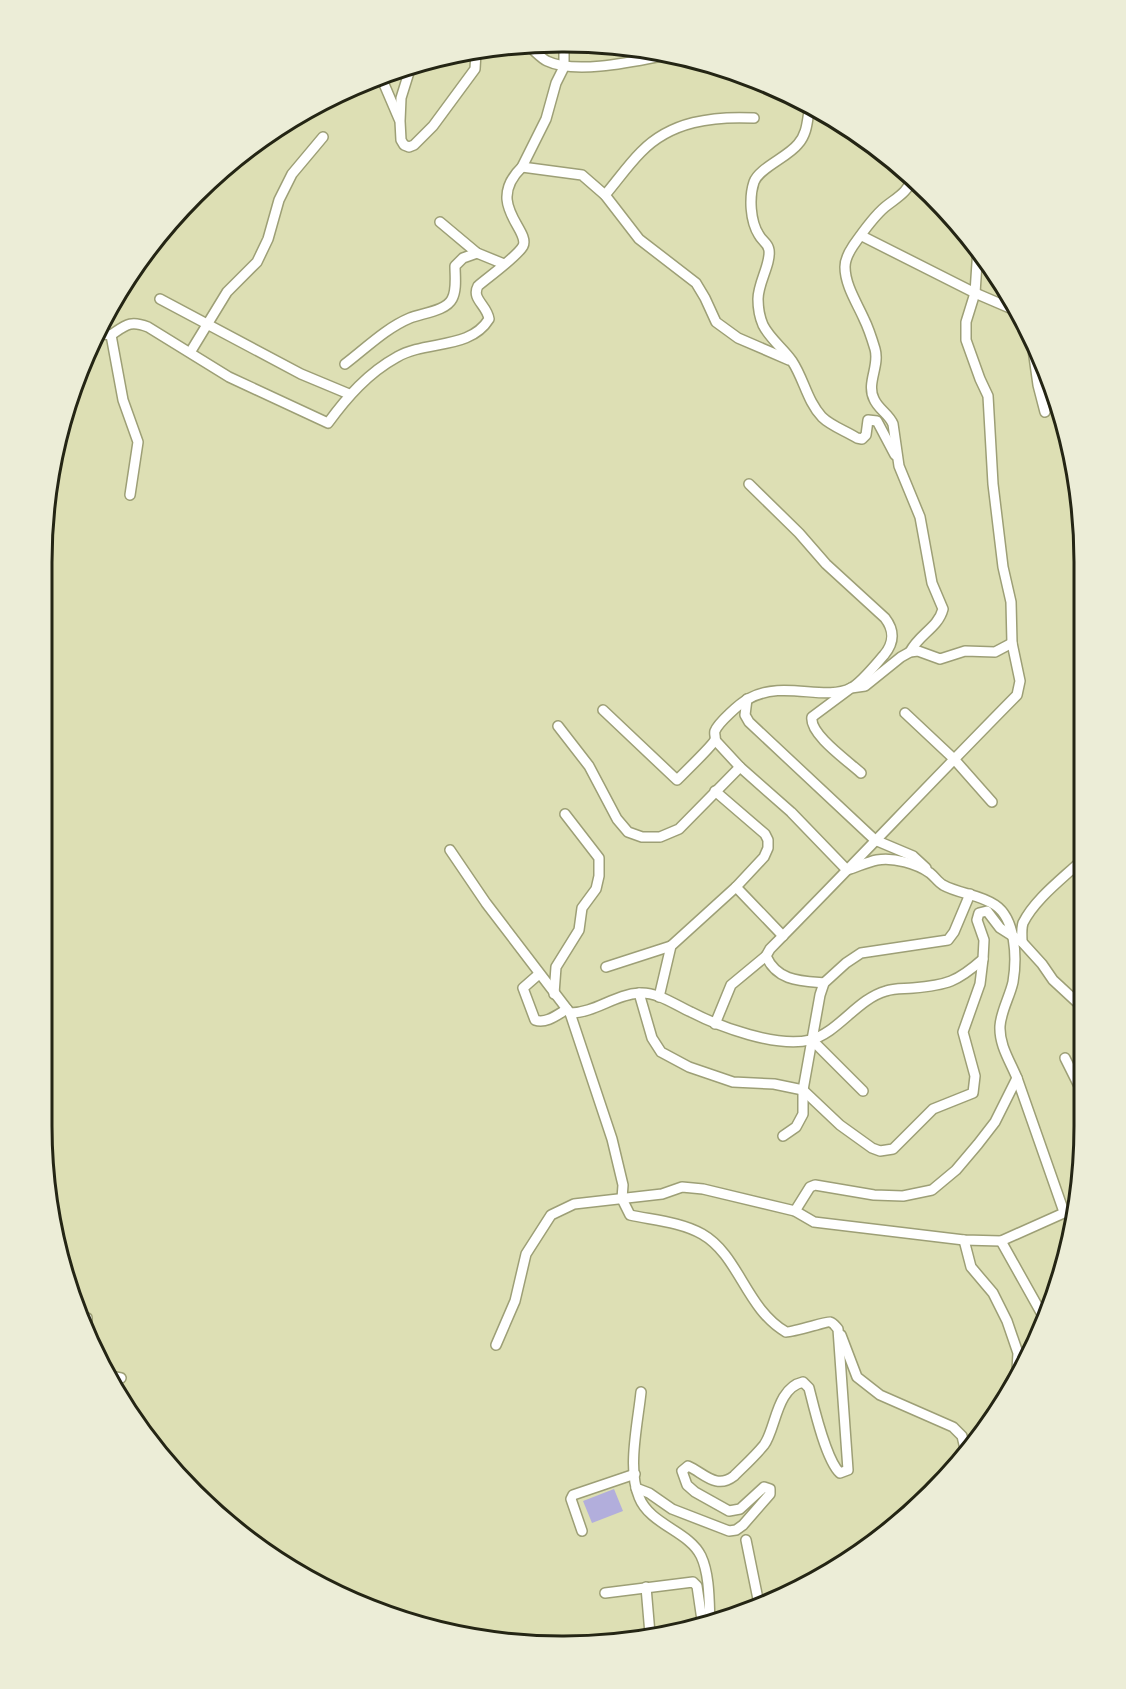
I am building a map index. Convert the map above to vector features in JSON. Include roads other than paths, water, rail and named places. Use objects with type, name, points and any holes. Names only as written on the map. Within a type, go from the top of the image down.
[{"type":"street","points":[[106,334],[111,335],[129,323],[148,327],[191,351],[229,377],[328,423],[349,394],[398,357],[414,350],[469,337],[479,331],[489,319],[489,315],[487,309],[475,295],[478,286],[524,245],[524,239],[511,218],[507,196],[511,181],[522,167],[546,119],[556,83],[564,67],[564,52]]},
{"type":"street","points":[[537,54],[545,60],[564,67],[622,64],[645,59]]},
{"type":"street","points":[[407,77],[401,98],[400,121],[401,140],[409,147],[433,126],[475,69],[476,60]]},
{"type":"street","points":[[384,85],[400,121]]},
{"type":"street","points":[[808,116],[803,138],[798,145],[757,176],[753,183],[750,202],[754,226],[769,252],[758,298],[762,324],[792,361],[807,395],[824,419],[862,439],[866,435],[868,420],[877,421],[888,441],[920,517],[932,583],[944,609],[940,620],[923,634],[910,652]]},
{"type":"street","points":[[605,195],[641,151],[666,132],[689,123],[725,117],[753,118]]},
{"type":"street","points":[[191,351],[227,292],[257,262],[268,239],[279,200],[292,174],[323,137]]},
{"type":"street","points":[[522,167],[582,175],[605,195],[639,239],[696,283],[716,322],[738,338],[792,361]]},
{"type":"street","points":[[899,466],[891,418],[881,410],[873,398],[871,387],[877,364],[876,353],[865,321],[852,294],[845,268],[847,257],[862,236],[885,207],[898,199],[908,187]]},
{"type":"street","points":[[440,222],[477,253],[504,264]]},
{"type":"street","points":[[862,236],[1003,305]]},
{"type":"street","points":[[345,364],[384,333],[408,319],[447,305],[452,300],[455,290],[455,266],[463,258],[477,253]]},
{"type":"street","points":[[715,1024],[731,985],[766,956],[875,840],[1017,695],[1020,681],[1012,643],[1011,602],[1003,567],[990,456],[988,396],[966,340],[966,322],[975,293],[977,265]]},
{"type":"street","points":[[160,299],[301,374],[349,394]]},
{"type":"street","points":[[111,335],[123,400],[138,442],[130,495]]},
{"type":"street","points":[[1036,371],[1045,412]]},
{"type":"street","points":[[749,484],[799,532],[826,564],[868,601],[891,626],[893,636],[891,645],[874,666],[851,688],[812,717],[811,723],[816,733],[861,773]]},
{"type":"street","points":[[847,870],[791,812],[740,767],[715,740],[715,730],[747,699],[769,691],[792,689],[832,692],[865,686],[910,652],[918,651],[940,659],[965,651],[995,652],[1012,643]]},
{"type":"street","points":[[747,699],[745,716],[749,722],[875,840],[913,856],[938,882],[950,889],[984,899],[997,906],[1018,940]]},
{"type":"street","points":[[603,710],[677,780],[715,740]]},
{"type":"street","points":[[905,713],[954,759],[992,802]]},
{"type":"street","points":[[558,726],[589,766],[612,810],[628,832],[642,837],[660,837],[679,829],[740,767]]},
{"type":"street","points":[[606,967],[671,946],[736,887],[764,856],[768,848],[765,834],[715,791]]},
{"type":"street","points":[[554,994],[556,967],[579,930],[582,908],[596,889],[599,876],[598,858],[565,814]]},
{"type":"street","points":[[450,850],[568,1011],[612,1139],[623,1185],[622,1199],[630,1215],[702,1234],[726,1256],[758,1308],[778,1328],[786,1332],[794,1332],[827,1321],[831,1322],[838,1329],[848,1349],[857,1377],[880,1395],[953,1427],[962,1436],[964,1443]]},
{"type":"street","points":[[847,870],[878,860],[894,860],[932,874]]},
{"type":"street","points":[[496,1345],[515,1301],[526,1254],[550,1215],[574,1204],[662,1194],[682,1187],[703,1189],[795,1211],[814,1222],[964,1240],[1001,1241],[1064,1212],[1017,1078],[1004,1050],[1000,1026],[1013,981],[1022,925],[1074,868]]},
{"type":"street","points":[[736,887],[783,936]]},
{"type":"street","points":[[783,1136],[800,1122],[803,1114],[803,1090],[824,983],[861,953],[948,940],[954,932],[970,894]]},
{"type":"street","points":[[639,993],[652,1038],[661,1052],[689,1067],[733,1082],[774,1084],[803,1090],[840,1125],[872,1148],[886,1152],[893,1149],[933,1109],[973,1093],[975,1076],[963,1032],[980,984],[984,940],[977,920],[979,914],[987,911],[1000,928],[1018,940],[1042,964],[1053,980],[1074,999]]},
{"type":"street","points":[[659,997],[671,946]]},
{"type":"street","points":[[766,956],[770,966],[789,979],[824,983]]},
{"type":"street","points":[[539,974],[523,988],[535,1020],[540,1022],[568,1011],[579,1013],[622,996],[639,993],[659,997],[715,1024],[753,1035],[795,1042],[812,1040],[872,996],[887,990],[935,986],[952,982],[965,975],[983,959]]},
{"type":"street","points":[[812,1040],[863,1091]]},
{"type":"street","points":[[1065,1058],[1074,1076]]},
{"type":"street","points":[[795,1211],[810,1187],[815,1185],[874,1195],[903,1196],[932,1190],[956,1170],[995,1122],[1017,1078]]},
{"type":"street","points":[[964,1240],[971,1267],[993,1293],[1007,1321],[1018,1358]]},
{"type":"street","points":[[1001,1241],[1039,1309]]},
{"type":"street","points":[[636,1488],[649,1493],[672,1509],[729,1531],[740,1528],[770,1494],[770,1489],[764,1487],[740,1509],[729,1511],[695,1492],[687,1485],[682,1471],[686,1467],[692,1467],[715,1482],[729,1480],[765,1443],[776,1410],[793,1387],[803,1382],[809,1388],[836,1470],[845,1473],[848,1470],[838,1329]]},
{"type":"street","points":[[641,1392],[635,1445],[636,1488],[644,1506],[669,1529],[690,1541],[703,1559],[709,1615]]},
{"type":"street","points":[[582,1531],[571,1499],[573,1495],[635,1474]]},
{"type":"street","points":[[746,1540],[758,1598]]},
{"type":"street","points":[[605,1593],[693,1582],[696,1583],[701,1617]]},
{"type":"street","points":[[646,1587],[650,1629]]}]
